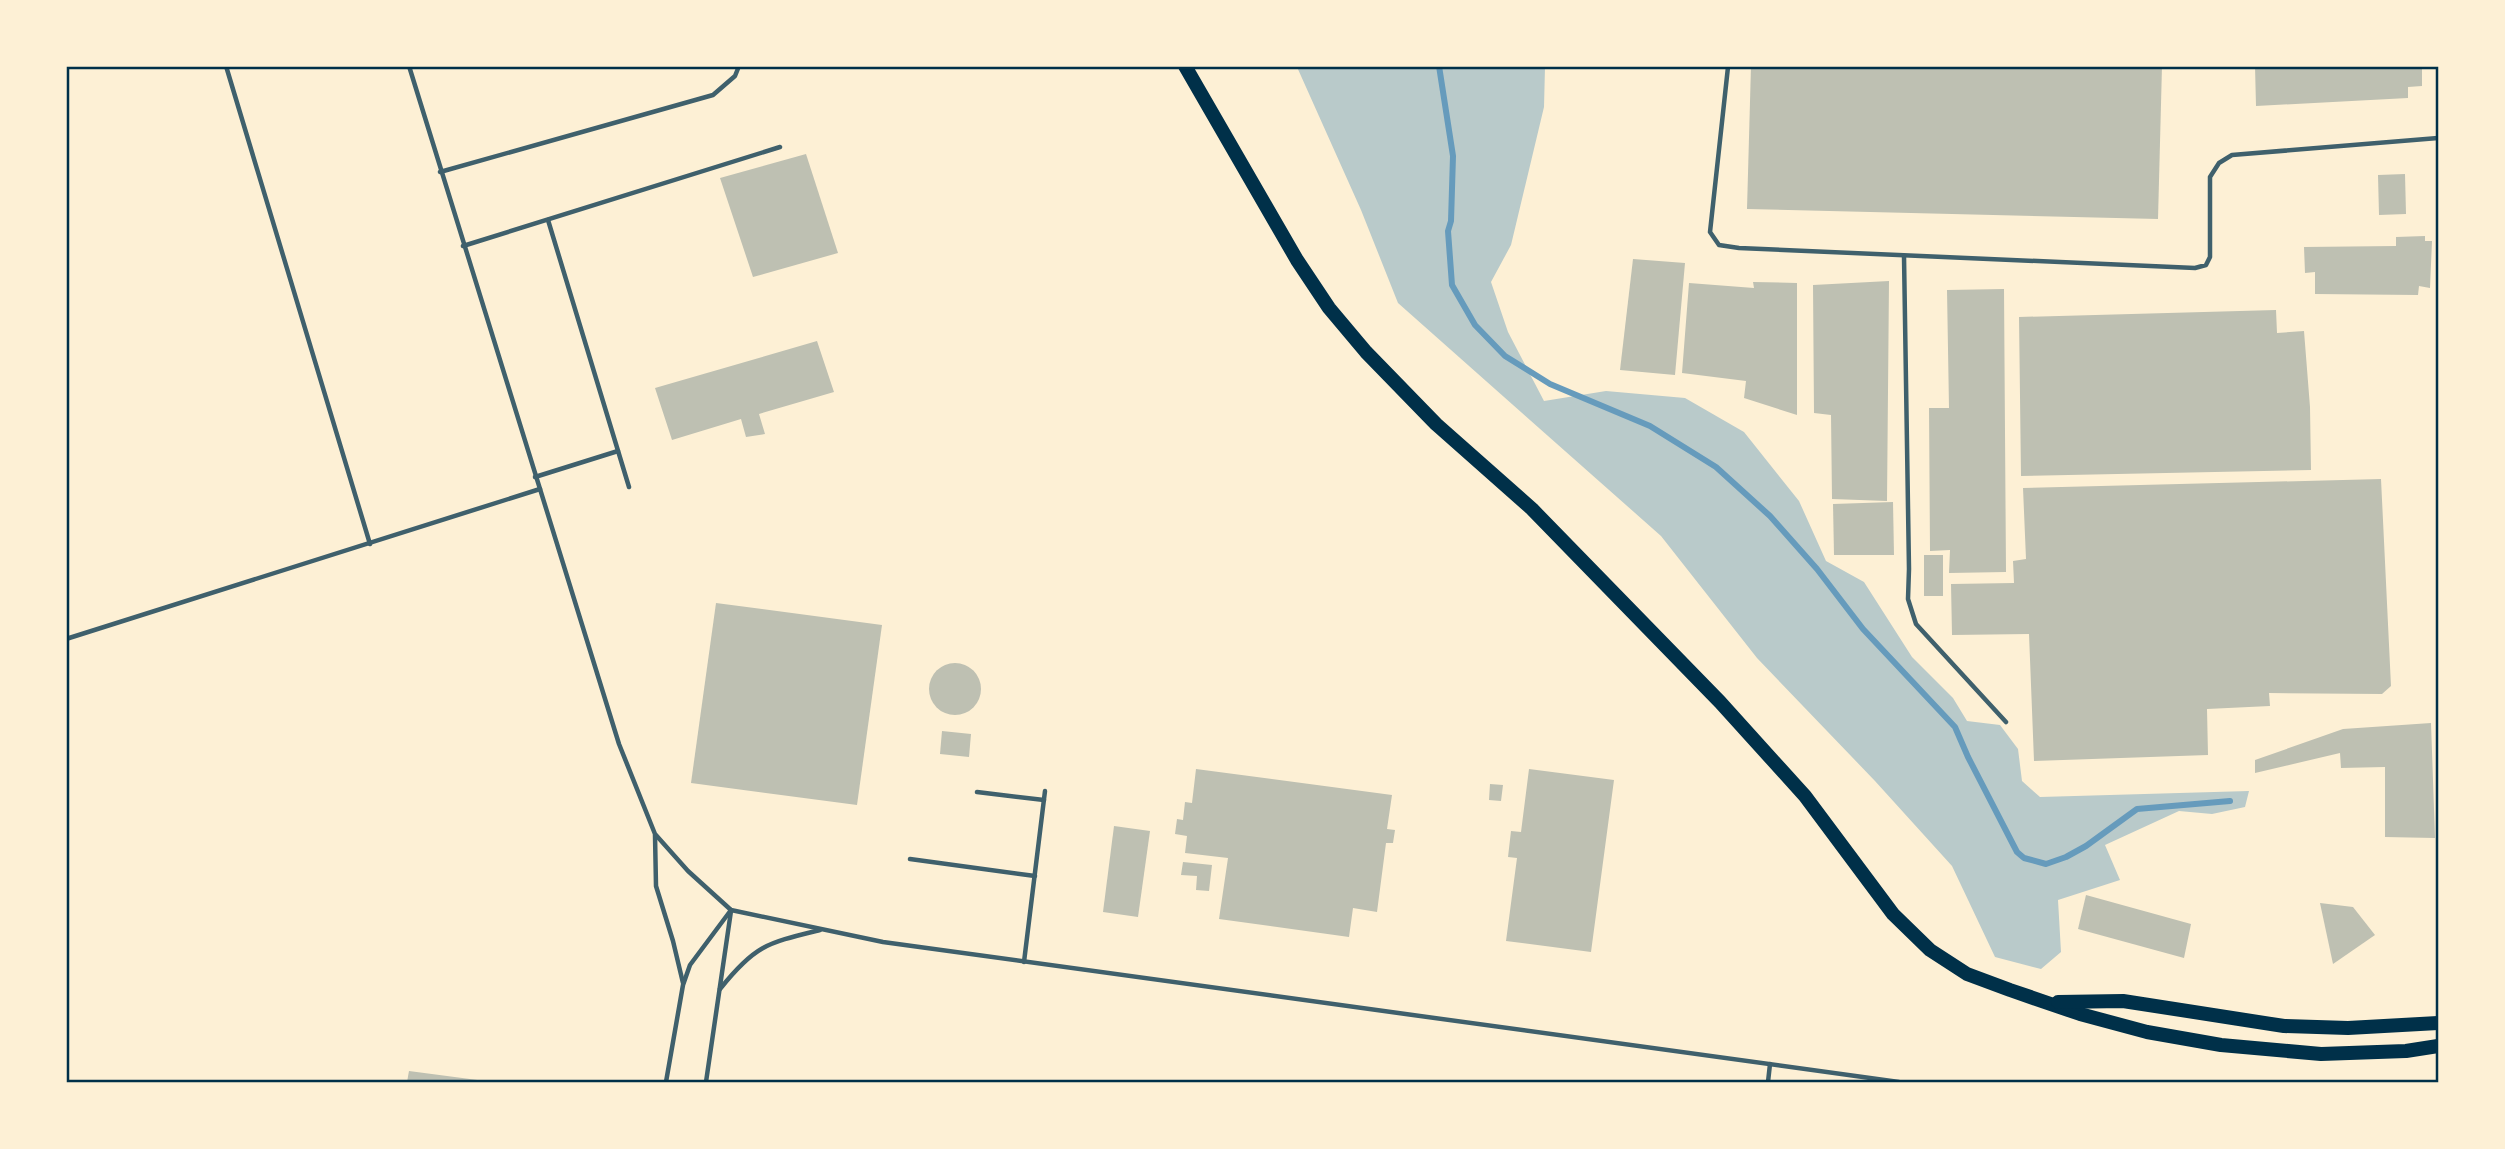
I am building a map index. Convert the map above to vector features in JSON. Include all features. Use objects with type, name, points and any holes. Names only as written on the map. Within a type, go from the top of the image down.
[{"type":"main road","points":[[1185,66],[1297,260],[1329,308],[1366,352],[1436,424],[1532,509],[1720,702],[1805,796],[1871,886],[1910,932],[1930,950],[1967,974],[2080,1014],[2147,1032],[2221,1045],[2320,1054],[2406,1051],[2438,1046]]},
{"type":"main road","points":[[2050,1002],[2123,1001],[2284,1026],[2348,1027],[2438,1023]]},
{"type":"lane","points":[[226,66],[370,544]]},
{"type":"lane","points":[[408,66],[619,744],[655,834],[688,871],[731,910],[883,942],[1899,1083]]},
{"type":"lane","points":[[440,172],[713,95],[735,76],[739,66]]},
{"type":"lane","points":[[1728,67],[1710,232],[1719,245],[2195,268],[2206,265],[2210,257],[2210,177],[2219,163],[2232,155],[2438,138]]},
{"type":"lane","points":[[463,246],[780,147]]},
{"type":"lane","points":[[548,220],[629,487]]},
{"type":"lane","points":[[1904,256],[1908,599],[1916,624],[2006,722]]},
{"type":"lane","points":[[535,477],[618,451]]},
{"type":"lane","points":[[66,639],[540,489]]},
{"type":"lane","points":[[1024,962],[1045,791]]},
{"type":"lane","points":[[977,792],[1044,800]]},
{"type":"lane","points":[[655,834],[656,886],[683,985]]},
{"type":"lane","points":[[910,859],[1035,876]]},
{"type":"lane","points":[[666,1083],[683,985],[690,965],[731,910]]},
{"type":"lane","points":[[706,1083],[731,910]]},
{"type":"lane","points":[[719,990],[749,956],[767,945],[822,929]]},
{"type":"lane","points":[[1768,1083],[1770,1064]]},
{"type":"shaded area","points":[[1297,67],[1545,67],[1544,107],[1511,245],[1491,282],[1508,332],[1544,401],[1606,391],[1685,398],[1744,432],[1799,501],[1826,561],[1864,582],[1912,657],[1953,698],[1967,721],[2000,725],[2018,749],[2022,781],[2040,797],[2249,791],[2245,807],[2212,814],[2179,811],[2105,845],[2120,880],[2058,900],[2061,952],[2041,969],[1995,957],[1952,866],[1757,658],[1661,536],[1398,303],[1361,210]]},
{"type":"building","points":[[1751,66],[2162,66],[2158,219],[1747,209]]},
{"type":"building","points":[[2255,66],[2422,66],[2422,86],[2408,87],[2408,98],[2256,106]]},
{"type":"building","points":[[806,154],[838,253],[753,277],[720,178]]},
{"type":"building","points":[[2405,174],[2406,214],[2379,215],[2378,175]]},
{"type":"building","points":[[2425,236],[2425,241],[2432,241],[2430,288],[2419,286],[2418,295],[2315,294],[2315,272],[2305,273],[2304,247],[2396,246],[2396,237]]},
{"type":"building","points":[[1633,259],[1685,263],[1675,375],[1620,370]]},
{"type":"building","points":[[1889,281],[1887,501],[1832,499],[1831,415],[1814,413],[1813,285]]},
{"type":"building","points":[[1753,282],[1797,283],[1797,415],[1744,398],[1746,381],[1682,373],[1689,283],[1754,288]]},
{"type":"building","points":[[2004,289],[2006,572],[1949,573],[1950,550],[1930,551],[1929,408],[1949,408],[1947,290]]},
{"type":"building","points":[[2276,310],[2277,333],[2304,331],[2310,407],[2311,470],[2021,476],[2019,317]]},
{"type":"building","points":[[817,341],[834,392],[759,414],[765,434],[746,437],[741,419],[672,440],[655,388]]},
{"type":"building","points":[[2381,479],[2391,686],[2382,694],[2269,693],[2270,706],[2207,709],[2208,755],[2034,761],[2029,634],[1952,635],[1951,584],[2014,583],[2013,561],[2026,559],[2023,488]]},
{"type":"building","points":[[1893,502],[1894,555],[1834,555],[1833,504]]},
{"type":"building","points":[[1924,555],[1943,555],[1943,596],[1924,596]]},
{"type":"building","points":[[716,603],[882,625],[857,805],[691,783]]},
{"type":"building","points":[[955,663],[965,665],[973,671],[979,679],[979,699],[973,707],[965,713],[955,715],[945,713],[937,707],[931,699],[929,689],[931,679],[937,671],[945,665]]},
{"type":"building","points":[[2431,723],[2435,838],[2385,837],[2385,767],[2341,768],[2340,753],[2255,773],[2255,760],[2343,729]]},
{"type":"building","points":[[942,731],[971,734],[969,757],[940,754]]},
{"type":"building","points":[[1196,769],[1392,795],[1387,829],[1395,830],[1393,843],[1386,843],[1377,912],[1353,908],[1349,937],[1219,919],[1228,858],[1185,853],[1187,836],[1175,834],[1177,819],[1183,820],[1185,802],[1192,803]]},
{"type":"building","points":[[1529,769],[1614,780],[1591,952],[1506,941],[1517,858],[1508,857],[1511,831],[1521,832]]},
{"type":"building","points":[[1490,784],[1503,785],[1501,801],[1489,800]]},
{"type":"building","points":[[1114,826],[1150,831],[1138,917],[1103,912]]},
{"type":"building","points":[[1183,862],[1212,865],[1209,891],[1196,890],[1197,876],[1181,875]]},
{"type":"building","points":[[2086,895],[2191,924],[2184,958],[2078,929]]},
{"type":"building","points":[[2320,903],[2353,907],[2375,935],[2333,964]]},
{"type":"building","points":[[409,1071],[485,1081],[407,1082]]},
{"type":"waterway","points":[[1439,66],[1453,156],[1451,221],[1448,231],[1452,285],[1475,325],[1505,356],[1550,384],[1650,426],[1716,467],[1770,516],[1817,569],[1863,629],[1955,727],[2017,852],[2024,858],[2046,864],[2086,846],[2137,809],[2230,801]]}]
